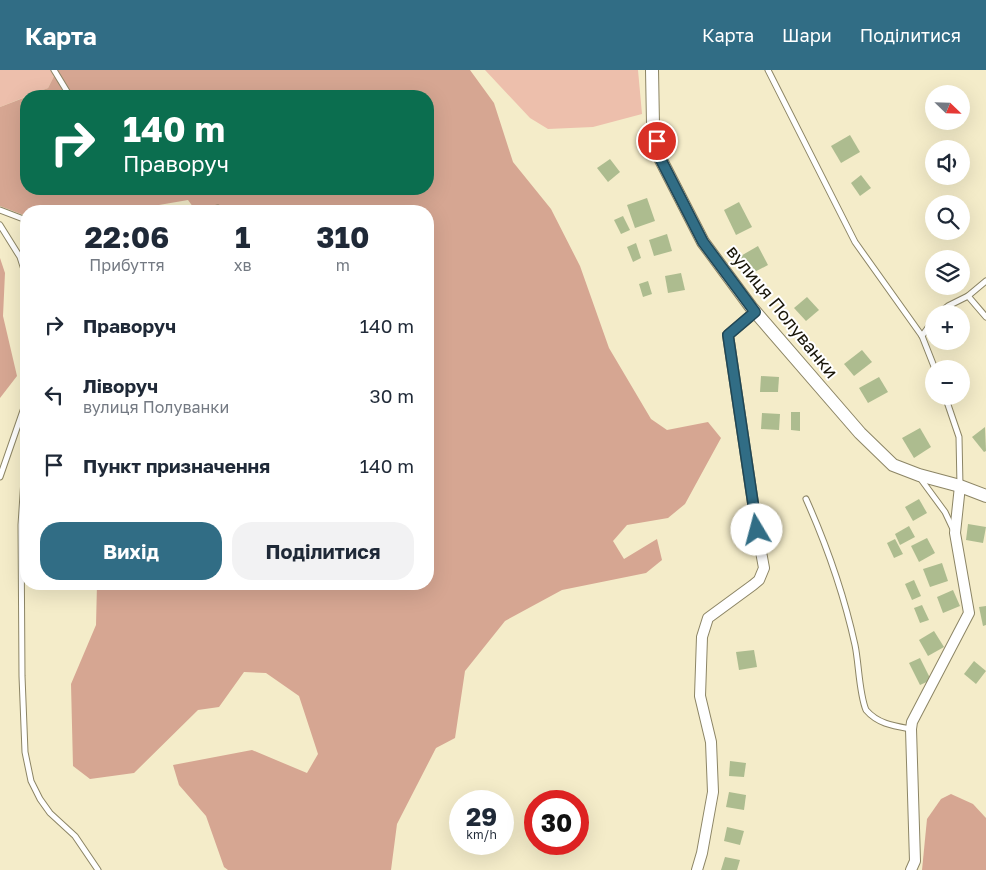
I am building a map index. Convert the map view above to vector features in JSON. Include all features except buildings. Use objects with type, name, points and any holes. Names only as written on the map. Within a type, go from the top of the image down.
[{"type":"street","name":"вулиця Полуванки","points":[[652,70],[653,124],[660,158],[703,242],[755,312],[860,433],[893,465],[918,475],[960,486],[986,496]]},
{"type":"street","points":[[697,870],[713,792],[711,742],[700,696],[702,637],[708,618],[759,580],[764,568],[755,520],[728,335],[755,312]]},
{"type":"street","points":[[911,870],[915,861],[912,722],[969,613],[955,533],[960,486]]},
{"type":"lane","points":[[54,70],[66,90]]},
{"type":"lane","points":[[768,70],[855,242],[922,336],[931,360]]},
{"type":"lane","points":[[0,210],[20,218]]},
{"type":"lane","points":[[0,225],[20,257]]},
{"type":"lane","points":[[950,305],[968,296],[986,281]]},
{"type":"lane","points":[[968,296],[986,317]]},
{"type":"lane","points":[[922,336],[925,332]]},
{"type":"lane","points":[[947,405],[959,437],[960,486]]},
{"type":"lane","points":[[0,477],[20,419]]},
{"type":"lane","points":[[918,475],[945,512],[955,533]]},
{"type":"lane","points":[[806,499],[824,541],[841,593],[855,644],[866,710],[890,726],[911,729]]},
{"type":"lane","points":[[21,590],[25,752],[31,781],[40,799],[50,812],[75,836],[98,870]]},
{"type":"shaded area","points":[[0,70],[57,70],[48,88],[43,90],[20,90],[20,99],[0,107]]},
{"type":"shaded area","points":[[57,70],[470,70],[494,103],[513,162],[551,209],[580,266],[609,348],[651,419],[667,430],[708,422],[721,438],[685,504],[668,518],[627,525],[613,541],[624,559],[657,539],[662,560],[646,573],[562,590],[505,621],[465,671],[455,738],[436,748],[397,824],[391,870],[228,870],[224,867],[206,816],[179,785],[173,765],[252,750],[307,773],[318,754],[299,696],[266,673],[244,672],[219,707],[198,710],[134,773],[90,779],[73,766],[71,684],[96,625],[97,590],[434,590],[434,205],[192,205],[188,200],[159,205],[20,205],[20,214],[0,206],[0,107],[20,99],[20,195],[434,195],[434,90],[43,90],[48,88]]},
{"type":"shaded area","points":[[485,70],[638,70],[642,114],[593,127],[548,129],[530,118]]},
{"type":"shaded area","points":[[0,258],[5,273],[3,316],[17,376],[0,398]]},
{"type":"shaded area","points":[[951,794],[973,804],[986,818],[986,870],[922,870],[927,819],[941,799]]},
{"type":"route","points":[[657,141],[660,158],[703,242],[755,312],[728,335],[757,530]]}]
